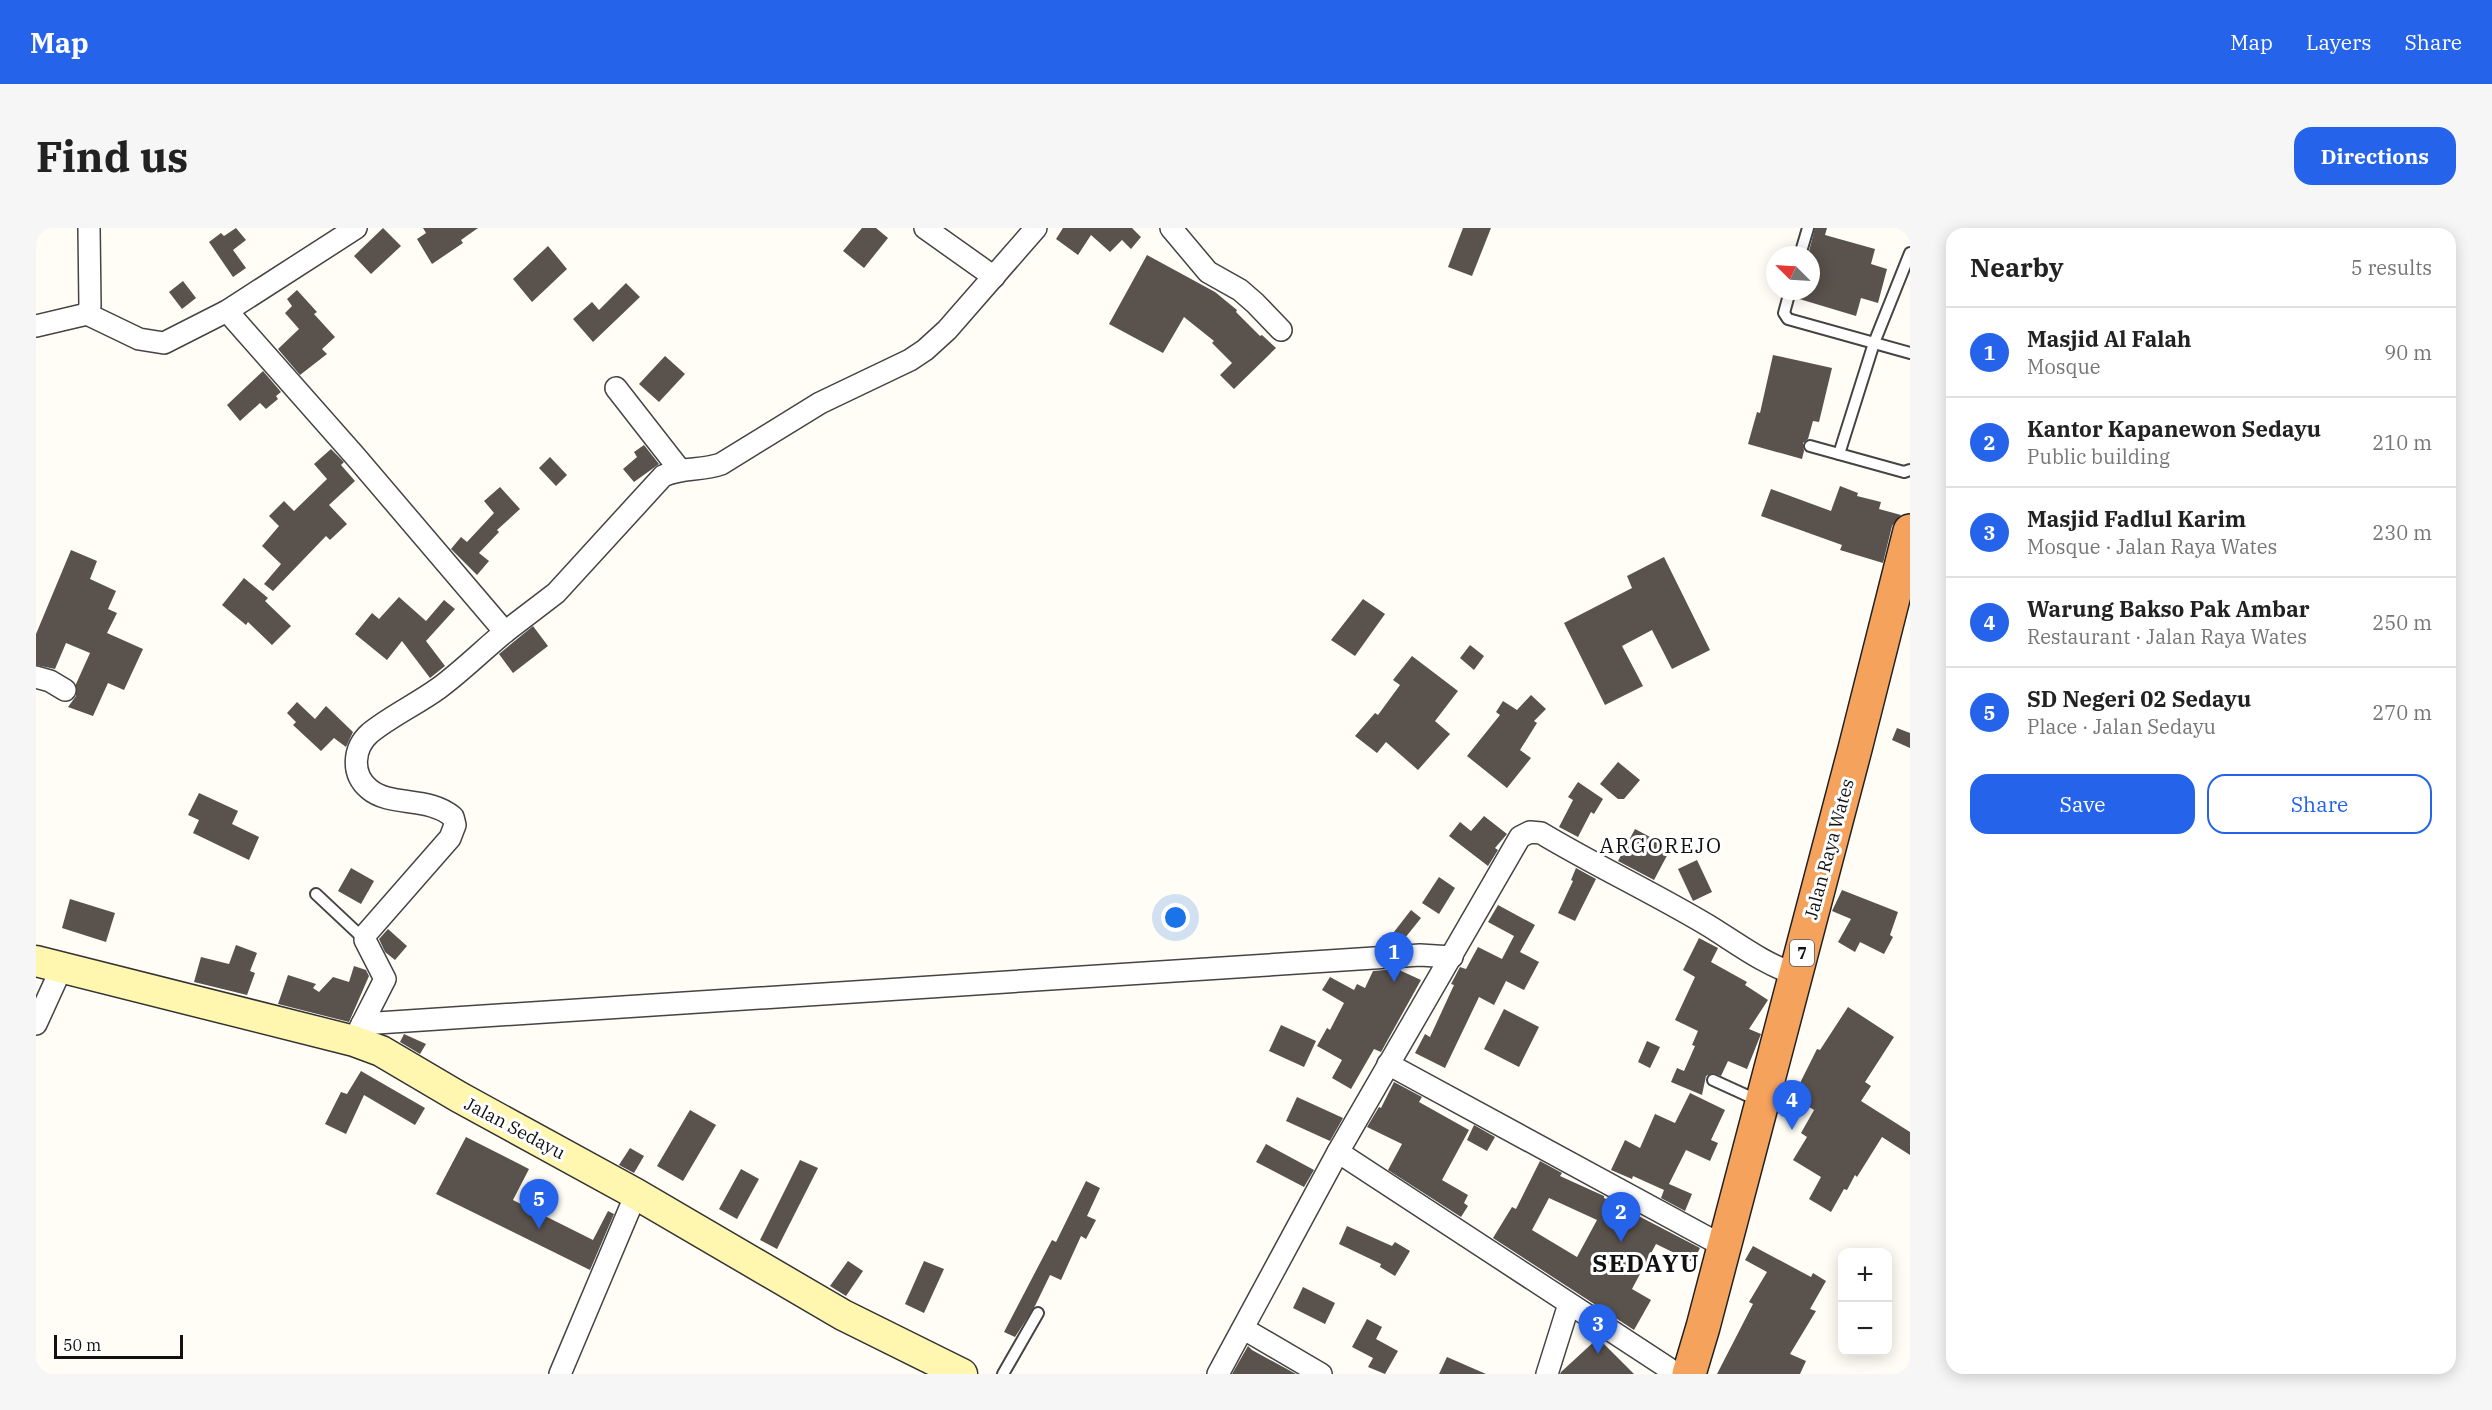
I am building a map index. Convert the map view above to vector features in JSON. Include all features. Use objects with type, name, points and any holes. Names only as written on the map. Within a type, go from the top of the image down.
[{"type":"highway","name":"Jalan Raya Wates","points":[[1689,1374],[1797,975],[1910,531]]},
{"type":"street","points":[[36,326],[78,317],[90,306],[89,228]]},
{"type":"street","points":[[925,228],[994,277]]},
{"type":"street","points":[[358,1032],[386,979],[364,940],[366,934],[450,838],[455,825],[453,817],[440,807],[376,794],[367,788],[355,767],[359,751],[369,734],[440,687],[505,632],[556,593],[663,476],[680,470],[705,469],[721,464],[820,403],[910,360],[925,350],[947,330],[1036,228]]},
{"type":"street","points":[[1171,228],[1208,272],[1255,303],[1281,330]]},
{"type":"street","points":[[78,317],[139,339],[157,343],[172,340],[226,311],[345,231]]},
{"type":"street","points":[[226,311],[355,456],[505,632]]},
{"type":"street","points":[[616,388],[680,470]]},
{"type":"street","points":[[36,677],[51,681],[65,690]]},
{"type":"street","points":[[1218,1374],[1338,1152],[1520,837],[1530,832],[1541,833],[1598,867],[1708,926],[1774,968],[1797,975]]},
{"type":"street","points":[[358,1032],[1420,955],[1452,957]]},
{"type":"street","points":[[36,1024],[49,964]]},
{"type":"street","name":"Jalan Sedayu","points":[[49,964],[358,1032],[381,1051],[459,1097],[636,1194],[843,1316],[963,1374]]},
{"type":"street","points":[[1388,1064],[1723,1246]]},
{"type":"street","points":[[1338,1152],[1668,1368],[1672,1374]]},
{"type":"street","points":[[560,1374],[636,1194]]},
{"type":"street","points":[[1548,1374],[1569,1304]]},
{"type":"street","points":[[1244,1329],[1321,1374]]},
{"type":"lane","points":[[1803,246],[1808,228]]},
{"type":"lane","points":[[1839,454],[1874,343],[1910,253]]},
{"type":"lane","points":[[1788,300],[1784,313],[1788,319],[1910,353]]},
{"type":"lane","points":[[1810,446],[1904,472],[1910,470]]},
{"type":"lane","points":[[316,894],[364,940]]},
{"type":"lane","points":[[1713,1080],[1762,1102]]},
{"type":"lane","points":[[1003,1374],[1038,1313]]},
{"type":"building","points":[[236,228],[246,240],[233,250],[246,268],[233,277],[209,242],[221,233],[224,236]]},
{"type":"building","points":[[383,228],[401,246],[371,274],[354,256]]},
{"type":"building","points":[[423,228],[478,228],[461,240],[463,243],[432,264],[417,239],[426,233]]},
{"type":"building","points":[[862,228],[876,228],[888,238],[864,268],[843,251]]},
{"type":"building","points":[[1063,228],[1132,228],[1141,237],[1131,249],[1122,240],[1110,252],[1091,235],[1078,255],[1056,239]]},
{"type":"building","points":[[1463,228],[1491,228],[1472,276],[1448,267]]},
{"type":"building","points":[[1815,228],[1827,228],[1825,235],[1875,249],[1871,264],[1887,269],[1878,303],[1861,298],[1856,316],[1803,300],[1820,300],[1820,246],[1810,246]]},
{"type":"building","points":[[548,246],[567,269],[532,302],[513,279]]},
{"type":"building","points":[[1147,255],[1215,292],[1237,310],[1236,312],[1260,336],[1262,335],[1276,348],[1234,389],[1220,375],[1232,363],[1212,343],[1214,341],[1184,317],[1163,353],[1109,324]]},
{"type":"building","points":[[183,281],[196,298],[182,309],[169,292]]},
{"type":"building","points":[[626,283],[640,297],[593,342],[573,319],[592,302],[599,310]]},
{"type":"building","points":[[297,290],[317,312],[314,314],[335,337],[322,349],[327,354],[300,375],[278,349],[299,329],[285,313],[292,306],[287,299]]},
{"type":"building","points":[[1773,355],[1832,368],[1819,422],[1813,421],[1808,439],[1803,443],[1802,459],[1748,444],[1757,412],[1760,413]]},
{"type":"building","points":[[665,356],[685,374],[659,402],[639,384]]},
{"type":"building","points":[[263,371],[281,392],[276,396],[278,399],[266,409],[260,403],[240,421],[227,405]]},
{"type":"building","points":[[644,445],[659,464],[634,482],[623,469],[637,457],[634,452]]},
{"type":"building","points":[[331,449],[344,462],[341,465],[355,481],[329,505],[347,524],[330,540],[326,536],[273,591],[264,584],[281,564],[262,546],[279,526],[269,516],[284,501],[294,511],[327,479],[314,464]]},
{"type":"building","points":[[550,457],[567,475],[556,486],[539,468]]},
{"type":"building","points":[[1840,486],[1858,493],[1857,496],[1881,502],[1879,509],[1901,515],[1892,526],[1883,563],[1840,550],[1842,545],[1761,516],[1771,489],[1831,511]]},
{"type":"building","points":[[500,487],[520,509],[497,530],[499,532],[479,553],[489,561],[477,575],[451,549],[461,537],[467,542],[494,513],[484,501]]},
{"type":"building","points":[[71,550],[97,561],[90,579],[116,591],[108,609],[117,613],[107,633],[143,649],[124,690],[108,683],[93,716],[68,707],[76,696],[76,684],[90,653],[66,643],[55,669],[36,665],[36,634]]},
{"type":"building","points":[[1664,557],[1710,650],[1672,669],[1652,630],[1622,646],[1643,686],[1605,705],[1564,623],[1632,588],[1627,576]]},
{"type":"building","points":[[244,578],[268,598],[265,601],[291,626],[272,645],[248,622],[246,625],[222,605]]},
{"type":"building","points":[[399,597],[426,621],[444,600],[455,609],[426,641],[445,666],[430,678],[402,641],[387,660],[355,634],[372,613],[379,619]]},
{"type":"building","points":[[1363,599],[1385,614],[1355,656],[1331,640]]},
{"type":"building","points":[[533,626],[548,646],[513,673],[499,654]]},
{"type":"building","points":[[1470,645],[1484,656],[1474,670],[1460,658]]},
{"type":"building","points":[[1412,656],[1458,691],[1435,721],[1450,734],[1418,770],[1386,742],[1377,753],[1355,736],[1375,713],[1378,715],[1400,685],[1393,680]]},
{"type":"building","points":[[1531,695],[1546,709],[1534,721],[1537,723],[1520,750],[1531,758],[1507,788],[1467,756],[1500,715],[1496,712],[1503,701],[1517,710]]},
{"type":"building","points":[[297,702],[315,719],[326,706],[353,732],[346,747],[334,738],[321,751],[293,725],[296,722],[287,713]]},
{"type":"building","points":[[1897,728],[1910,733],[1910,748],[1892,740]]},
{"type":"building","points":[[1618,762],[1640,780],[1624,799],[1618,799],[1600,784]]},
{"type":"building","points":[[1578,782],[1603,799],[1594,814],[1591,812],[1578,837],[1559,827],[1573,800],[1568,797]]},
{"type":"building","points":[[199,793],[238,811],[232,824],[259,837],[249,860],[193,833],[199,820],[188,815]]},
{"type":"building","points":[[1484,816],[1507,834],[1495,848],[1498,850],[1488,866],[1449,836],[1460,822],[1471,831]]},
{"type":"building","points":[[1635,829],[1671,848],[1654,880],[1618,861]]},
{"type":"building","points":[[1697,860],[1712,892],[1693,901],[1678,869]]},
{"type":"building","points":[[351,868],[374,881],[361,904],[338,891]]},
{"type":"building","points":[[1576,868],[1596,879],[1575,921],[1558,913],[1573,881],[1571,880]]},
{"type":"building","points":[[1439,877],[1455,888],[1439,914],[1422,903]]},
{"type":"building","points":[[1842,890],[1898,912],[1890,935],[1893,937],[1884,954],[1860,942],[1855,952],[1838,942],[1851,919],[1832,911]]},
{"type":"building","points":[[70,899],[115,913],[106,942],[62,928]]},
{"type":"building","points":[[1498,905],[1535,925],[1520,952],[1539,962],[1524,990],[1506,981],[1494,1005],[1479,997],[1445,1068],[1415,1053],[1425,1034],[1430,1037],[1460,967],[1466,969],[1478,947],[1502,959],[1514,936],[1488,922]]},
{"type":"building","points":[[1411,910],[1421,918],[1401,943],[1391,944],[1387,941]]},
{"type":"building","points":[[388,929],[407,946],[395,960],[385,952],[379,939]]},
{"type":"building","points":[[1699,938],[1718,948],[1711,962],[1747,982],[1745,985],[1768,1000],[1749,1029],[1761,1034],[1747,1069],[1728,1061],[1721,1076],[1713,1073],[1706,1076],[1702,1095],[1671,1082],[1677,1068],[1684,1071],[1695,1046],[1692,1045],[1698,1031],[1675,1020],[1695,977],[1683,970]]},
{"type":"building","points":[[236,945],[257,953],[250,971],[255,973],[247,995],[194,982],[201,957],[229,964]]},
{"type":"building","points":[[354,966],[366,970],[369,976],[349,1022],[278,1004],[288,975],[316,984],[313,988],[319,992],[333,977],[349,982]]},
{"type":"building","points":[[1397,969],[1421,980],[1381,1052],[1374,1049],[1351,1089],[1332,1078],[1342,1060],[1317,1046],[1327,1028],[1330,1030],[1344,1003],[1322,990],[1330,977],[1354,990],[1357,984],[1365,988],[1373,971]]},
{"type":"building","points":[[1848,1007],[1894,1037],[1865,1082],[1871,1086],[1861,1101],[1910,1132],[1910,1155],[1882,1137],[1857,1177],[1855,1175],[1847,1190],[1844,1189],[1831,1212],[1809,1199],[1821,1177],[1793,1160],[1807,1137],[1801,1133],[1814,1110],[1793,1097],[1817,1049],[1820,1050]]},
{"type":"building","points":[[1504,1009],[1539,1027],[1519,1067],[1484,1049]]},
{"type":"building","points":[[1281,1025],[1316,1041],[1304,1067],[1269,1051]]},
{"type":"building","points":[[404,1034],[426,1044],[420,1054],[400,1042]]},
{"type":"building","points":[[1647,1041],[1660,1047],[1650,1068],[1638,1062]]},
{"type":"building","points":[[361,1071],[425,1108],[415,1125],[364,1095],[346,1134],[325,1124],[341,1092],[347,1094]]},
{"type":"building","points":[[1394,1082],[1422,1097],[1419,1102],[1469,1130],[1442,1180],[1468,1195],[1464,1203],[1468,1206],[1461,1217],[1388,1170],[1402,1144],[1367,1127],[1379,1107],[1381,1108]]},
{"type":"building","points":[[1690,1093],[1725,1110],[1711,1140],[1718,1143],[1710,1161],[1686,1150],[1669,1184],[1692,1194],[1685,1211],[1661,1198],[1664,1190],[1633,1176],[1632,1179],[1611,1170],[1625,1140],[1640,1148],[1655,1114],[1675,1123]]},
{"type":"building","points":[[1297,1097],[1343,1118],[1330,1141],[1286,1121]]},
{"type":"building","points":[[690,1110],[716,1125],[683,1181],[657,1166]]},
{"type":"building","points":[[1474,1125],[1495,1137],[1487,1151],[1467,1140]]},
{"type":"building","points":[[466,1137],[529,1169],[513,1200],[593,1240],[608,1211],[614,1214],[590,1270],[436,1194]]},
{"type":"building","points":[[1266,1144],[1314,1170],[1304,1187],[1256,1162]]},
{"type":"building","points":[[630,1148],[644,1156],[634,1173],[619,1165]]},
{"type":"building","points":[[800,1160],[818,1168],[777,1249],[760,1240]]},
{"type":"building","points":[[1540,1161],[1562,1173],[1560,1176],[1604,1196],[1700,1248],[1693,1262],[1656,1244],[1632,1289],[1651,1300],[1634,1330],[1493,1238],[1512,1207],[1516,1209]],"holes":[[[1549,1198],[1597,1220],[1577,1257],[1532,1230]]]},
{"type":"building","points":[[741,1169],[759,1179],[737,1219],[719,1209]]},
{"type":"building","points":[[1086,1181],[1100,1188],[1087,1216],[1096,1220],[1086,1239],[1081,1236],[1061,1280],[1050,1275],[1035,1306],[1015,1337],[1004,1332],[1052,1240],[1056,1242]]},
{"type":"building","points":[[1347,1226],[1392,1246],[1395,1242],[1410,1251],[1395,1276],[1380,1267],[1381,1264],[1339,1244]]},
{"type":"building","points":[[1753,1246],[1811,1277],[1813,1273],[1826,1281],[1810,1309],[1816,1311],[1790,1354],[1806,1361],[1800,1374],[1717,1374],[1753,1304],[1749,1302],[1767,1272],[1745,1260]]},
{"type":"building","points":[[848,1261],[863,1271],[846,1296],[830,1286]]},
{"type":"building","points":[[924,1261],[944,1269],[924,1313],[905,1304]]},
{"type":"building","points":[[1303,1287],[1335,1303],[1325,1324],[1293,1308]]},
{"type":"building","points":[[1367,1319],[1382,1327],[1376,1339],[1398,1351],[1385,1374],[1368,1367],[1373,1358],[1352,1347]]},
{"type":"building","points":[[1598,1338],[1634,1374],[1560,1374],[1561,1372]]},
{"type":"building","points":[[1248,1346],[1252,1350],[1296,1374],[1232,1374]]},
{"type":"building","points":[[1447,1357],[1486,1374],[1439,1374]]},
{"type":"place","name":"Masjid Al Falah","points":[[1394,982]]},
{"type":"place","name":"Warung Bakso Pak Ambar","points":[[1792,1130]]},
{"type":"place","name":"SD Negeri 02 Sedayu","points":[[539,1229]]},
{"type":"place","name":"Kantor Kapanewon Sedayu","points":[[1621,1242]]},
{"type":"place","name":"Masjid Fadlul Karim","points":[[1598,1354]]},
{"type":"district","name":"ARGOREJO","points":[[1661,845]]},
{"type":"district","name":"SEDAYU","points":[[1646,1263]]}]
